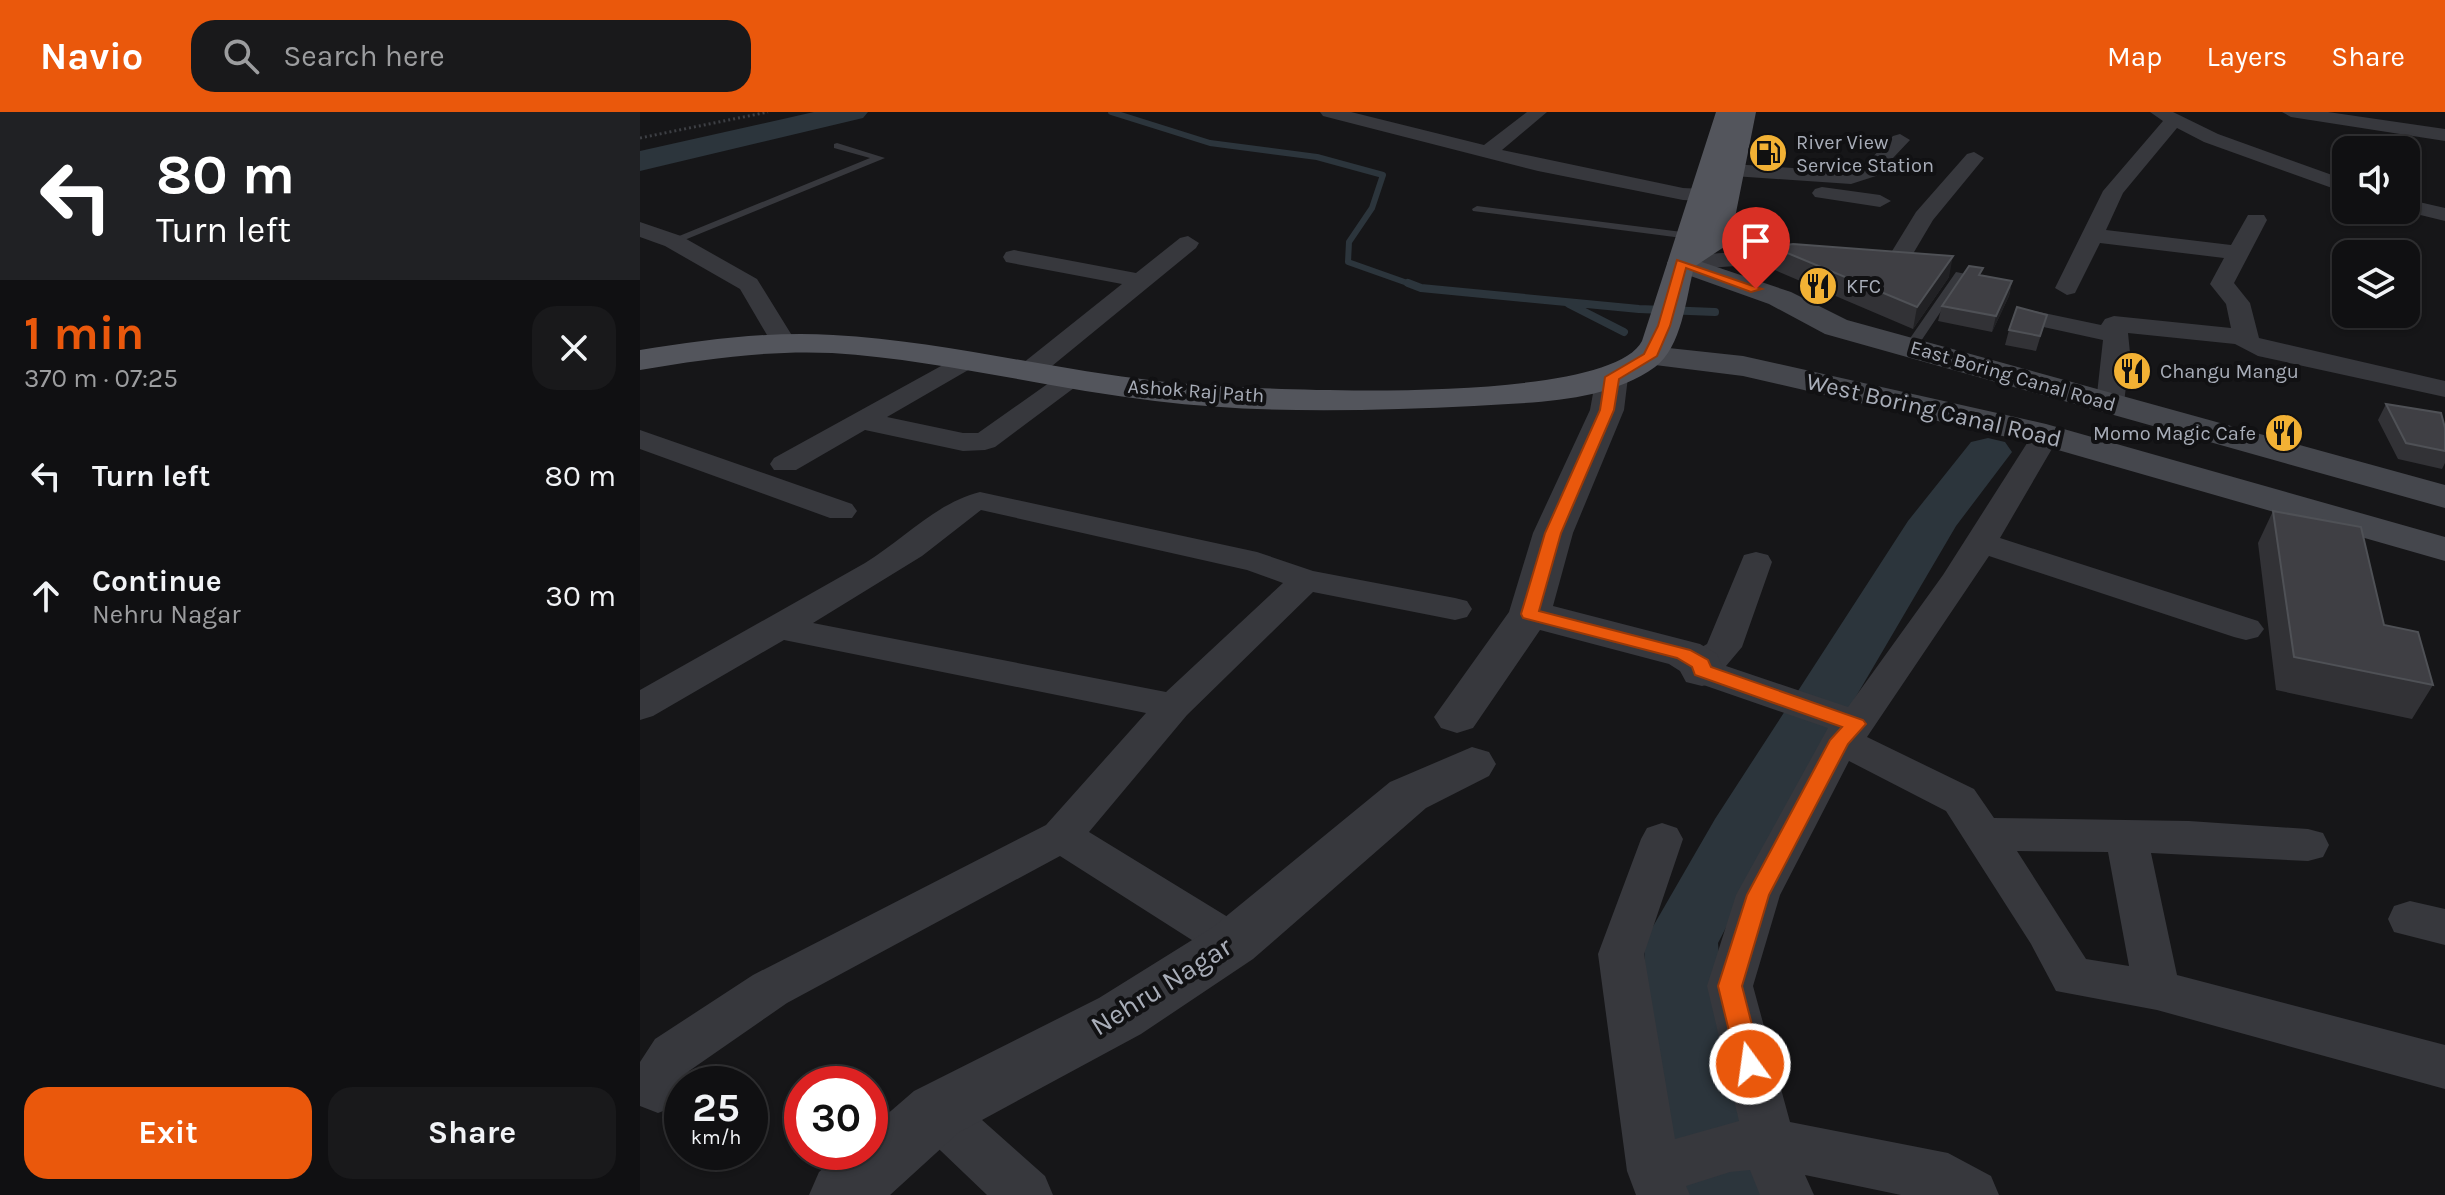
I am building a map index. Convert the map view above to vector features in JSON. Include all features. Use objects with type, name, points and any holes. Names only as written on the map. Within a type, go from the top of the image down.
[{"type":"main road","points":[[1661,328],[1727,112]]},
{"type":"main road","points":[[1686,250],[1716,243],[1745,112]]},
{"type":"main road","name":"East Boring Canal Road","points":[[1686,250],[1836,327],[2445,497]]},
{"type":"main road","name":"Ashok Raj Path","points":[[640,360],[747,343],[783,342],[895,351],[961,363],[1032,369],[1073,379],[1159,391],[1237,397],[1384,399],[1516,393],[1612,377],[1661,328]]},
{"type":"main road","name":"West Boring Canal Road","points":[[1661,328],[1772,372],[2046,435],[2445,549]]},
{"type":"main road","points":[[2378,529],[2387,481]]},
{"type":"street","points":[[1329,112],[1538,165],[1703,195]]},
{"type":"street","points":[[1489,151],[1538,112]]},
{"type":"street","points":[[2291,112],[2389,119],[2445,135]]},
{"type":"street","points":[[2067,288],[2113,191],[2167,116],[2211,138],[2332,182]]},
{"type":"street","points":[[1731,176],[1851,178],[1869,172],[1900,140]]},
{"type":"street","points":[[1686,250],[1804,254],[1896,264],[1924,217],[1974,158]]},
{"type":"street","points":[[1731,176],[1880,201]]},
{"type":"street","points":[[2420,209],[2445,215]]},
{"type":"street","points":[[2243,337],[2238,303],[2222,284],[2256,220]]},
{"type":"street","points":[[640,229],[673,241],[749,284],[783,342]]},
{"type":"street","points":[[2092,235],[2237,253]]},
{"type":"street","points":[[1032,369],[1188,243]]},
{"type":"street","points":[[1014,257],[1142,281]]},
{"type":"street","points":[[2025,316],[2115,335]]},
{"type":"street","points":[[2110,403],[2117,353],[2114,324],[2243,337],[2267,350],[2445,389]]},
{"type":"street","points":[[785,464],[961,363]]},
{"type":"street","points":[[1612,377],[1607,410],[1553,533],[1530,614],[1684,654],[1701,667],[1785,700],[1840,726],[1960,800],[2047,931],[2072,977],[2157,990],[2445,1067]]},
{"type":"street","points":[[864,421],[978,443],[999,434],[1073,379]]},
{"type":"street","points":[[1787,1195],[1750,1145],[1730,986],[1758,895],[1840,726],[1982,543],[2046,435]]},
{"type":"street","points":[[640,439],[841,511]]},
{"type":"street","points":[[640,707],[779,628],[914,546],[955,511],[980,501],[1257,562],[1306,580],[1455,609]]},
{"type":"street","points":[[1982,543],[2246,629]]},
{"type":"street","points":[[1701,667],[1724,647],[1756,562]]},
{"type":"street","points":[[658,1090],[661,1070],[672,1055],[770,989],[1061,836],[1174,706],[1306,580]]},
{"type":"street","name":"Nehru Nagar","points":[[842,1195],[936,1112],[1120,1016],[1233,943],[1408,795],[1464,740],[1530,614]]},
{"type":"street","points":[[779,628],[1174,706]]},
{"type":"street","points":[[1982,834],[2126,835],[2308,845]]},
{"type":"street","points":[[2126,835],[2157,990]]},
{"type":"street","points":[[1061,836],[1233,943]]},
{"type":"street","points":[[1662,839],[1621,954],[1664,1176],[1750,1145],[1948,1179],[1972,1195]]},
{"type":"street","points":[[936,1112],[1026,1195]]},
{"type":"lane","points":[[673,241],[880,158],[837,146]]},
{"type":"lane","points":[[1477,209],[1686,250]]},
{"type":"lane","points":[[1910,347],[1960,274]]},
{"type":"path","points":[[640,138],[768,112]]},
{"type":"building","points":[[1793,244],[1953,256],[1917,307],[1773,247]]},
{"type":"building","points":[[1969,266],[1983,268],[1979,275],[2012,281],[1996,316],[1942,306]]},
{"type":"building","points":[[2017,307],[2047,315],[2040,336],[2009,330]]},
{"type":"building","points":[[2386,404],[2441,413],[2445,428],[2445,451],[2406,443]]},
{"type":"building","points":[[2273,511],[2361,527],[2384,625],[2418,632],[2433,685],[2294,657]]},
{"type":"waterway","points":[[640,161],[853,112]]},
{"type":"waterway","points":[[1111,112],[1210,143],[1317,157],[1383,175],[1372,208],[1349,242],[1348,262],[1413,285]]},
{"type":"waterway","points":[[1408,283],[1421,288],[1639,309],[1715,312]]},
{"type":"waterway","points":[[1569,304],[1624,332]]},
{"type":"waterway","points":[[1731,1195],[1687,1055],[1681,942],[1739,837],[1933,521],[1988,452]]},
{"type":"place","name":"River View Service Station","points":[[1768,153]]},
{"type":"place","name":"KFC","points":[[1818,286]]},
{"type":"place","name":"Changu Mangu","points":[[2132,371]]},
{"type":"place","name":"Momo Magic Cafe","points":[[2284,433]]},
{"type":"route","points":[[1750,1064],[1730,986],[1758,895],[1840,740],[1856,724],[1702,671],[1698,661],[1684,654],[1530,614],[1553,533],[1607,410],[1612,377],[1650,356],[1664,326],[1681,263],[1756,289]]}]
